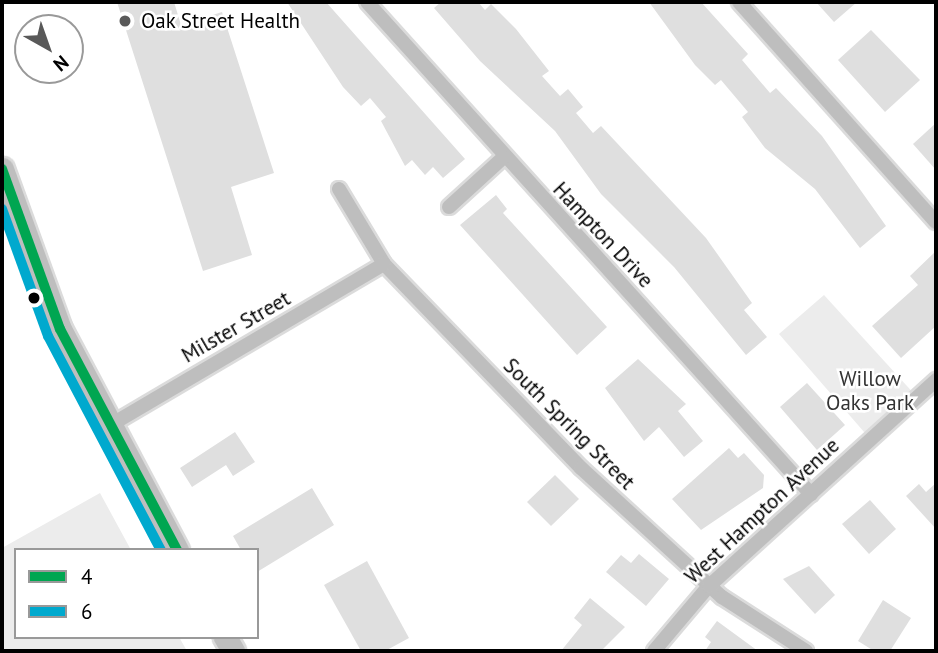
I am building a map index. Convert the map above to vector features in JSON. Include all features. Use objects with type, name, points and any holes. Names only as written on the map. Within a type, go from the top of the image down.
[{"type":"main road","points":[[2,169],[45,293],[109,426],[176,548]]},
{"type":"street","name":"Hampton Drive","points":[[367,2],[504,158],[811,494]]},
{"type":"street","points":[[739,2],[936,222]]},
{"type":"street","points":[[449,207],[504,158]]},
{"type":"street","name":"South Spring Street","points":[[340,189],[384,264],[581,468],[709,586],[806,651]]},
{"type":"street","name":"Milster Street","points":[[109,426],[384,264]]},
{"type":"street","name":"West Hampton Avenue","points":[[654,651],[709,586],[936,380]]},
{"type":"green space","name":"Willow Oaks Park","points":[[824,295],[917,397],[871,440],[779,334]]},
{"type":"green space","points":[[100,493],[130,548],[14,548],[14,639],[180,639],[187,651],[2,651],[2,548]]},
{"type":"building","points":[[117,2],[174,2],[181,25],[222,12],[274,173],[231,187],[252,255],[203,271]]},
{"type":"building","points":[[287,2],[326,2],[465,159],[443,178],[433,167],[425,175],[412,160],[405,166],[381,121],[386,117],[370,98],[361,106],[343,87]]},
{"type":"building","points":[[441,2],[478,2],[485,10],[491,4],[516,29],[549,71],[542,76],[560,96],[568,89],[583,107],[576,113],[593,133],[601,126],[706,238],[752,303],[744,310],[767,337],[746,355],[674,267],[601,194],[555,131],[480,61],[434,8]]},
{"type":"building","points":[[649,2],[701,2],[748,54],[742,60],[770,93],[776,88],[822,136],[886,226],[860,248],[815,189],[765,148],[742,117],[748,112],[721,80],[715,85],[695,65]]},
{"type":"building","points":[[816,2],[857,2],[834,22]]},
{"type":"building","points":[[871,30],[920,80],[885,112],[838,60]]},
{"type":"building","points":[[936,123],[936,170],[913,144]]},
{"type":"building","points":[[496,195],[507,209],[503,213],[607,327],[577,355],[460,225]]},
{"type":"building","points":[[936,251],[936,326],[901,358],[872,326],[918,285],[910,276]]},
{"type":"building","points":[[638,359],[686,404],[678,411],[703,441],[684,457],[659,427],[644,441],[605,388]]},
{"type":"building","points":[[807,383],[845,425],[817,450],[780,407]]},
{"type":"building","points":[[235,432],[255,462],[233,476],[226,465],[192,487],[180,468]]},
{"type":"building","points":[[729,448],[738,458],[744,453],[764,475],[763,488],[701,530],[672,499]]},
{"type":"building","points":[[555,475],[579,499],[551,526],[527,502]]},
{"type":"building","points":[[936,483],[936,529],[906,496],[919,484],[926,492]]},
{"type":"building","points":[[312,488],[334,525],[259,571],[259,548],[240,548],[233,536]]},
{"type":"building","points":[[870,500],[896,529],[869,554],[842,524]]},
{"type":"building","points":[[639,554],[669,579],[646,606],[606,572],[621,555],[631,563]]},
{"type":"building","points":[[367,561],[409,638],[385,651],[361,651],[324,585]]},
{"type":"building","points":[[809,566],[835,595],[815,614],[783,579]]},
{"type":"building","points":[[590,598],[625,627],[601,651],[561,651],[582,625],[574,618]]},
{"type":"building","points":[[883,600],[911,618],[890,651],[874,651],[858,641]]},
{"type":"building","points":[[717,621],[758,651],[705,651],[711,642],[705,637]]},
{"type":"transit line","name":"4","points":[[2,169],[60,329],[176,548]]},
{"type":"transit line","name":"6","points":[[2,209],[48,336],[160,548]]},
{"type":"place","name":"Oak Street Health","points":[[125,21]]}]
